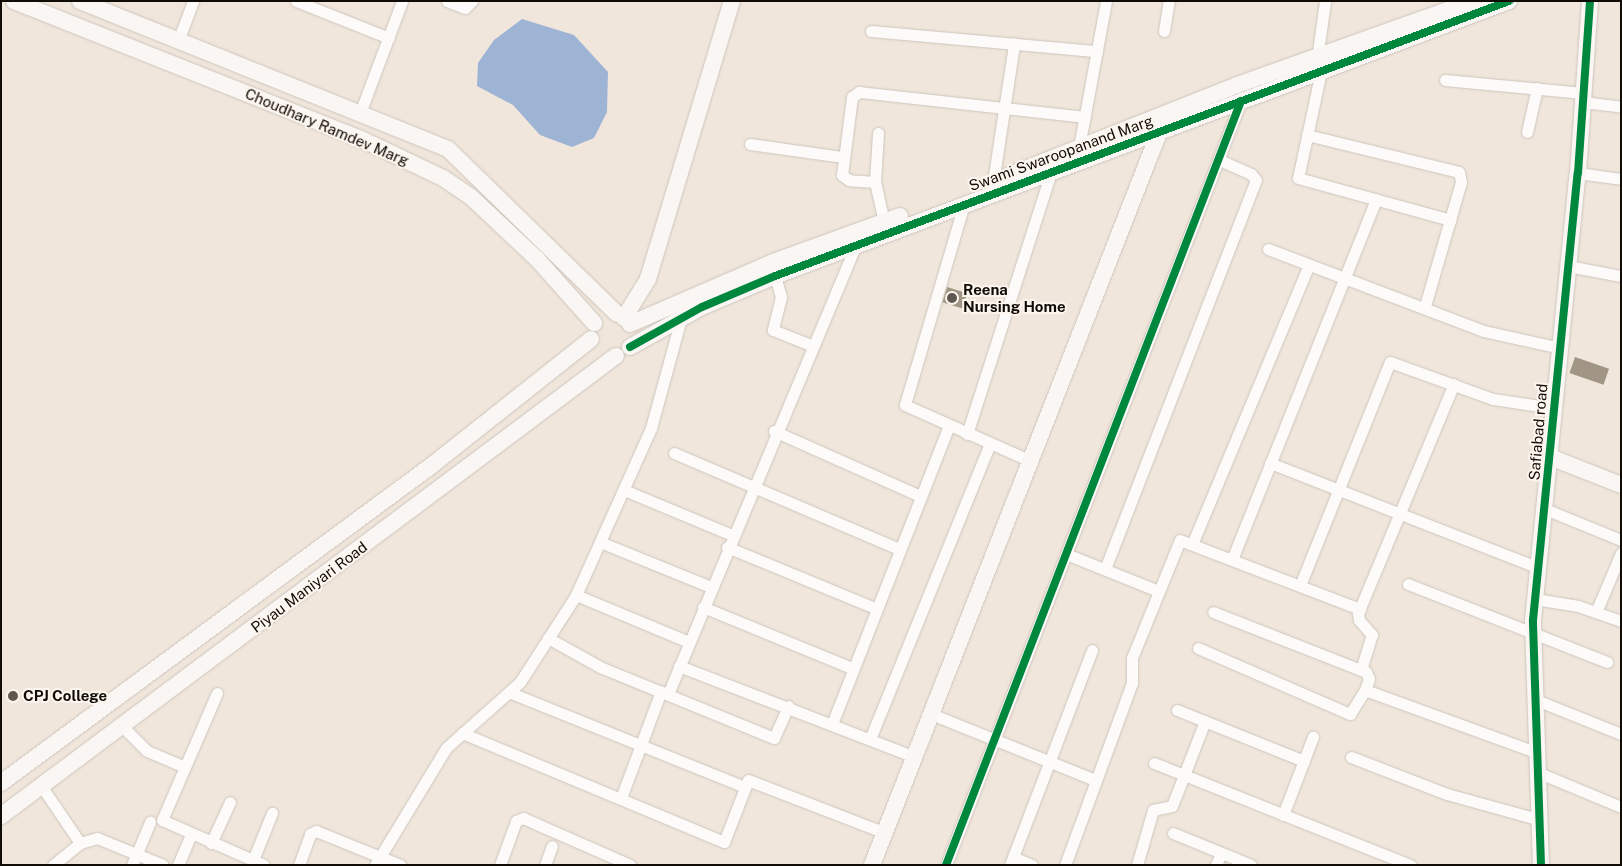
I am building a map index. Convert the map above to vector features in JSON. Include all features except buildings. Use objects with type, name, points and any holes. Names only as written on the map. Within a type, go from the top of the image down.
[{"type":"street","name":"Choudhary Ramdev Marg","points":[[14,1],[359,138],[443,178],[471,197],[537,259],[593,331],[600,353],[623,352]]},
{"type":"street","points":[[80,1],[448,150],[520,216],[624,319]]},
{"type":"street","points":[[178,41],[193,1]]},
{"type":"street","points":[[296,1],[389,38]]},
{"type":"street","points":[[360,113],[402,1]]},
{"type":"street","points":[[447,1],[465,8],[472,1]]},
{"type":"street","points":[[623,352],[624,319],[648,279],[732,1]]},
{"type":"street","points":[[1079,147],[1106,1]]},
{"type":"street","points":[[1164,31],[1169,1]]},
{"type":"street","points":[[1325,1],[1319,65],[1308,135],[1298,178],[1450,220]]},
{"type":"street","name":"Swami Swaroopanand Marg","points":[[624,319],[773,262],[994,182],[1079,147],[1241,101],[1319,65],[1473,1]]},
{"type":"street","name":"Swami Swaroopanand Marg","points":[[623,352],[681,318],[775,276],[1051,172],[1162,124],[1236,85],[1319,65],[1509,1]]},
{"type":"street","name":"Safiabad road","points":[[1541,865],[1537,819],[1536,700],[1533,634],[1537,567],[1545,509],[1553,408],[1578,173],[1590,1]]},
{"type":"street","points":[[871,32],[1097,51]]},
{"type":"street","points":[[994,182],[1003,107],[1014,44]]},
{"type":"street","points":[[1445,80],[1537,88],[1621,108]]},
{"type":"street","points":[[1527,132],[1537,88]]},
{"type":"street","points":[[875,182],[845,178],[844,157],[852,97],[860,92],[1085,117]]},
{"type":"street","points":[[946,865],[1241,101]]},
{"type":"street","points":[[872,865],[1162,124]]},
{"type":"street","points":[[878,133],[875,182],[884,222]]},
{"type":"street","points":[[1308,135],[1453,168],[1462,176],[1425,306]]},
{"type":"street","points":[[750,144],[844,157]]},
{"type":"street","points":[[1105,569],[1256,180],[1252,174],[1218,160]]},
{"type":"street","points":[[967,434],[1051,172]]},
{"type":"street","points":[[1578,173],[1621,180]]},
{"type":"street","points":[[1233,557],[1347,278],[1376,200]]},
{"type":"street","points":[[964,204],[904,400],[910,410],[1031,461]]},
{"type":"street","points":[[621,798],[640,744],[664,692],[679,666],[774,431],[856,245]]},
{"type":"street","points":[[1268,249],[1425,306],[1500,336],[1560,348]]},
{"type":"street","points":[[1193,542],[1309,265]]},
{"type":"street","points":[[1568,266],[1621,276]]},
{"type":"street","points":[[775,276],[781,301],[773,330],[813,346]]},
{"type":"street","points":[[377,860],[446,748],[511,692],[576,595],[656,417],[681,318]]},
{"type":"street","name":"Piyau Maniyari Road","points":[[1,783],[431,466],[593,331],[624,319]]},
{"type":"street","name":"Piyau Maniyari Road","points":[[1,816],[623,352]]},
{"type":"street","points":[[1301,583],[1390,362],[1511,403],[1553,408]]},
{"type":"street","points":[[1361,670],[1372,635],[1358,620],[1360,608],[1454,384]]},
{"type":"street","points":[[832,724],[875,608],[949,426]]},
{"type":"street","points":[[774,431],[920,496]]},
{"type":"street","points":[[870,739],[990,443]]},
{"type":"street","points":[[674,452],[899,549]]},
{"type":"street","points":[[1550,457],[1621,485]]},
{"type":"street","points":[[1270,463],[1537,567]]},
{"type":"street","points":[[624,490],[732,535]]},
{"type":"street","points":[[1545,509],[1621,540]]},
{"type":"street","points":[[1065,865],[1132,684],[1132,658],[1180,540],[1193,542],[1233,557],[1360,608]]},
{"type":"street","points":[[600,542],[711,587]]},
{"type":"street","points":[[727,547],[875,608]]},
{"type":"street","points":[[1596,612],[1621,553]]},
{"type":"street","points":[[1066,554],[1158,591]]},
{"type":"street","points":[[1408,584],[1607,662]]},
{"type":"street","points":[[576,595],[689,642]]},
{"type":"street","points":[[1535,599],[1596,612],[1621,621]]},
{"type":"street","points":[[703,607],[852,668]]},
{"type":"street","points":[[1198,648],[1350,714],[1365,690],[1369,674],[1214,612]]},
{"type":"street","points":[[548,638],[600,667],[774,738],[788,706]]},
{"type":"street","points":[[1032,865],[1012,861],[1092,650]]},
{"type":"street","points":[[679,666],[788,706],[914,757]]},
{"type":"street","points":[[1365,690],[1535,752]]},
{"type":"street","points":[[511,692],[745,787]]},
{"type":"street","points":[[217,693],[162,820],[247,861],[264,865]]},
{"type":"street","points":[[1536,700],[1621,734]]},
{"type":"street","points":[[1177,710],[1304,761]]},
{"type":"street","points":[[97,713],[147,751],[184,767]]},
{"type":"street","points":[[931,714],[1095,780]]},
{"type":"street","points":[[1137,865],[1153,810],[1172,806],[1205,721]]},
{"type":"street","points":[[462,733],[724,842],[748,780],[885,833]]},
{"type":"street","points":[[1283,815],[1313,737]]},
{"type":"street","points":[[1351,757],[1448,794],[1537,819]]},
{"type":"street","points":[[1154,763],[1410,865]]},
{"type":"street","points":[[1537,772],[1621,807]]},
{"type":"street","points":[[42,787],[80,843]]},
{"type":"street","points":[[211,843],[230,802]]},
{"type":"street","points":[[247,861],[272,813]]},
{"type":"street","points":[[500,865],[516,821],[523,818],[630,865]]},
{"type":"street","points":[[134,859],[150,822]]},
{"type":"street","points":[[299,865],[310,834],[316,831],[377,860],[400,865]]},
{"type":"street","points":[[1173,833],[1251,865]]},
{"type":"street","points":[[178,865],[191,835]]},
{"type":"street","points":[[53,865],[80,843],[97,838],[134,859],[163,865]]},
{"type":"street","points":[[545,865],[552,846]]},
{"type":"street","points":[[1216,865],[1221,852]]},
{"type":"water","points":[[522,19],[574,35],[608,72],[607,112],[594,138],[572,147],[540,135],[513,105],[477,86],[478,63],[494,40]]},
{"type":"cycle path","points":[[630,347],[702,307],[775,276],[1509,1]]},
{"type":"cycle path","points":[[1541,865],[1533,620],[1578,173],[1590,1]]},
{"type":"cycle path","points":[[946,865],[1241,101]]},
{"type":"place","name":"Reena Nursing Home","points":[[952,298]]},
{"type":"place","name":"CPJ College","points":[[13,696]]}]
